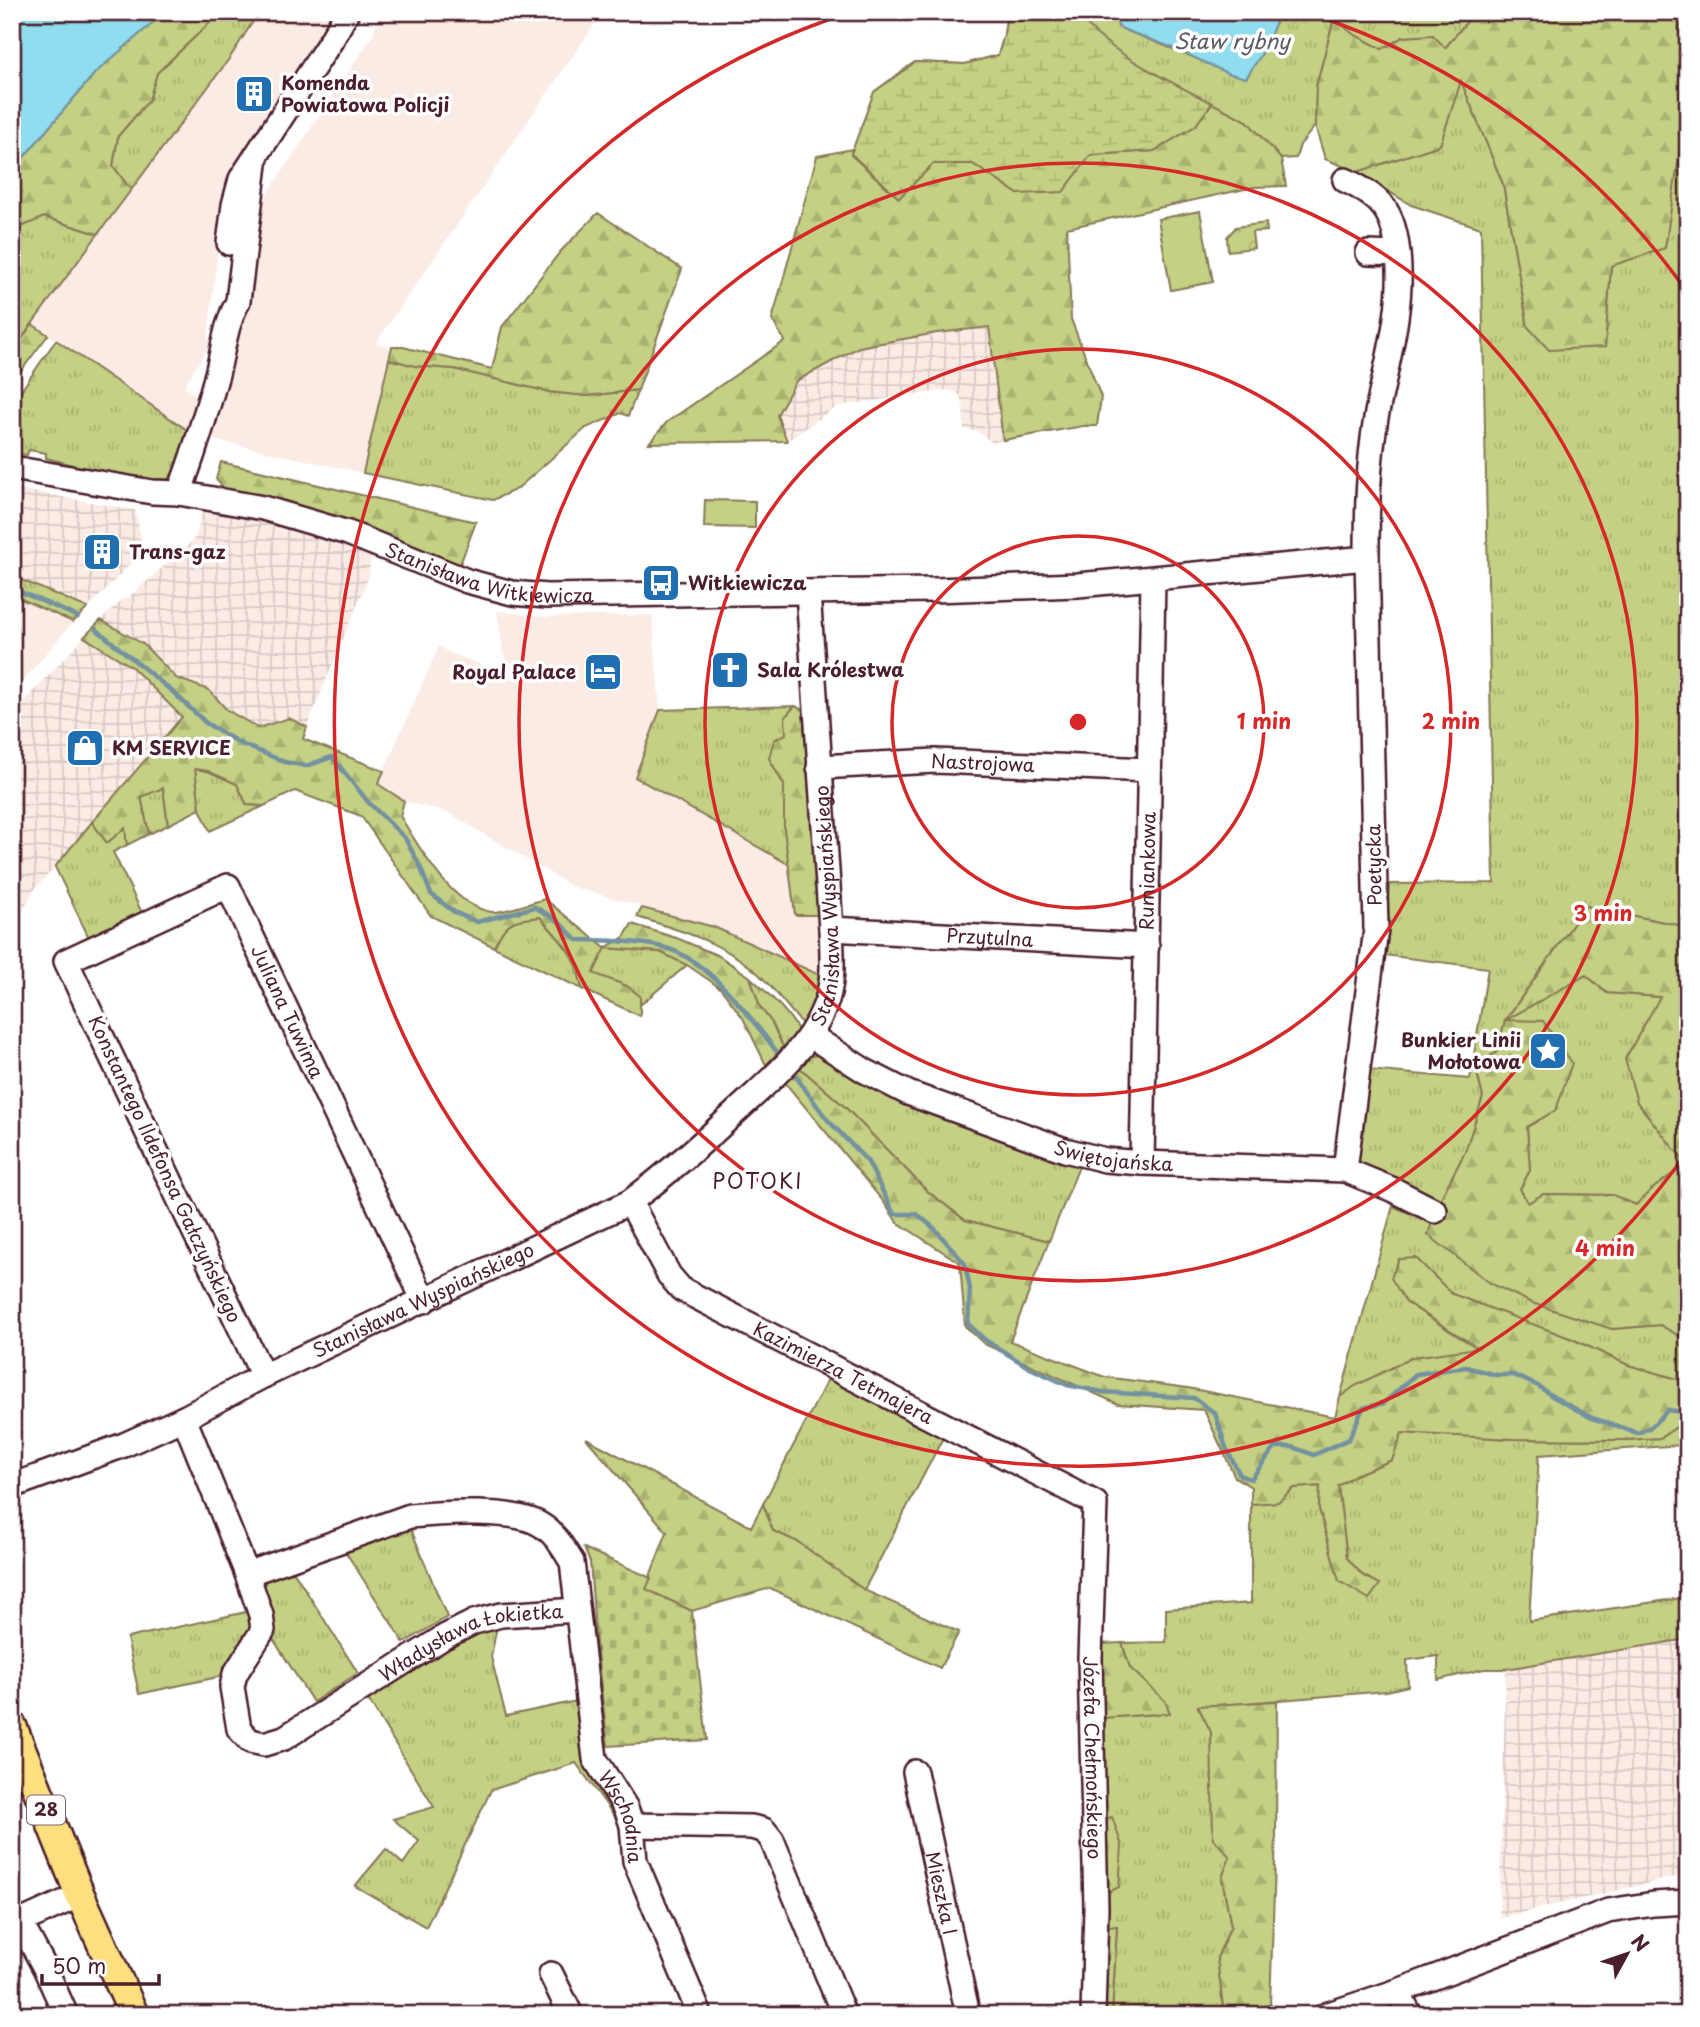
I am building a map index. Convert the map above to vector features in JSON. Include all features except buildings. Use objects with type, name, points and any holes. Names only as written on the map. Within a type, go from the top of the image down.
[{"type":"main road","name":"28","points":[[12,1726],[80,1895],[134,2015]]},
{"type":"street","points":[[179,493],[191,463],[218,371],[227,322],[238,301],[256,156],[347,12]]},
{"type":"street","points":[[808,592],[1078,585],[1367,558],[1369,464],[1399,303],[1400,275],[1396,233],[1387,209],[1375,197],[1345,180]]},
{"type":"street","points":[[1368,253],[1398,254]]},
{"type":"street","name":"Stanisława Witkiewicza","points":[[12,468],[263,508],[308,520],[467,581],[512,593],[578,597],[647,593],[808,592]]},
{"type":"street","name":"Poetycka","points":[[1345,1170],[1376,929],[1367,558]]},
{"type":"street","name":"Rumiankowa","points":[[1142,1163],[1153,580]]},
{"type":"street","name":"Stanisława Wyspiańskiego","points":[[12,1486],[124,1445],[184,1418],[263,1376],[630,1202],[676,1167],[779,1071],[811,1036],[825,1006],[832,976],[808,592]]},
{"type":"street","name":"Nastrojowa","points":[[819,767],[934,761],[1149,770]]},
{"type":"street","name":"Juliana Tuwima","points":[[66,961],[228,886],[424,1301]]},
{"type":"street","name":"Przytulna","points":[[831,929],[1147,946]]},
{"type":"street","name":"Konstantego Ildefonsa Gałczyńskiego","points":[[66,961],[263,1376]]},
{"type":"street","name":"Świętojańska","points":[[811,1036],[876,1077],[908,1093],[1065,1150],[1105,1160],[1142,1163],[1345,1170],[1435,1211]]},
{"type":"street","name":"Kazimierza Tetmajera","points":[[630,1202],[670,1275],[681,1289],[1095,1503]]},
{"type":"street","name":"Władysława Łokietka","points":[[184,1418],[261,1615],[262,1630],[235,1674],[232,1687],[239,1729],[250,1741],[264,1744],[284,1738],[444,1637],[474,1622],[501,1615],[577,1610],[572,1562],[567,1554],[556,1537],[539,1523],[518,1517],[434,1513],[410,1516],[247,1574]]},
{"type":"street","name":"Józefa Chełmońskiego","points":[[1093,2015],[1096,1908],[1090,1659],[1095,1503]]},
{"type":"street","name":"Wschodnia","points":[[577,1610],[595,1759],[626,1808],[632,1825],[635,1861],[700,2015]]},
{"type":"street","name":"Mieszka I","points":[[915,1772],[968,2015]]},
{"type":"street","points":[[632,1825],[751,1827],[764,1830],[772,1840],[844,2015]]},
{"type":"street","points":[[66,2015],[20,1922],[80,1895]]},
{"type":"street","points":[[1326,2015],[1398,1991],[1608,1911],[1688,1902]]},
{"type":"street","points":[[551,1974],[571,2015]]},
{"type":"street","points":[[1398,1991],[1410,2015]]},
{"type":"shaded area","points":[[259,12],[333,12],[254,145],[221,194],[222,210],[208,339],[212,341],[184,386],[195,394],[196,398],[187,430],[32,324],[229,59]]},
{"type":"shaded area","points":[[379,12],[603,12],[376,343],[392,347],[363,473],[206,438],[254,214],[373,35]]},
{"type":"shaded area","points":[[990,327],[1003,440],[993,443],[977,431],[964,429],[963,404],[958,393],[947,390],[838,406],[787,441],[777,415],[796,381],[859,347]]},
{"type":"shaded area","points":[[12,488],[135,510],[141,537],[137,557],[88,608],[12,576]]},
{"type":"shaded area","points":[[210,507],[371,554],[369,576],[307,727],[288,718],[259,728],[227,710],[209,690],[176,678],[143,644],[101,620],[196,537],[201,514]]},
{"type":"shaded area","points":[[12,595],[73,622],[21,683],[12,676]]},
{"type":"shaded area","points":[[497,611],[546,617],[652,615],[660,710],[636,777],[790,865],[795,915],[822,915],[824,977],[714,927],[573,887],[447,812],[404,801],[378,784],[439,646],[450,653],[516,678],[503,652]]},
{"type":"shaded area","points":[[84,637],[132,667],[182,717],[33,891],[12,933],[12,714]]},
{"type":"shaded area","points":[[1688,1639],[1688,1874],[1499,1918],[1506,1669]]},
{"type":"green space","points":[[165,12],[221,12],[157,73],[149,100],[118,136],[113,166],[131,190],[98,234],[44,217],[12,231],[12,171],[95,73]]},
{"type":"green space","points":[[221,12],[259,12],[229,59],[131,190],[113,166],[118,136],[149,100],[157,73]]},
{"type":"green space","points":[[1007,12],[1116,12],[1118,26],[1125,30],[1246,78],[1264,50],[1280,12],[1475,12],[1445,48],[1403,37],[1382,49],[1353,34],[1334,19],[1316,87],[1315,126],[1300,145],[1296,158],[1281,159],[1247,121],[1195,126],[1091,155],[1063,192],[933,164],[874,92],[915,62],[965,64],[998,55]]},
{"type":"green space","points":[[1007,12],[1076,12],[1102,39],[1120,52],[1212,103],[1195,126],[1154,151],[1091,155],[1063,192],[1018,194],[973,164],[933,164],[899,198],[851,154],[874,92],[915,62],[965,64],[998,55]]},
{"type":"green space","points":[[1475,12],[1688,12],[1688,130],[1683,130],[1665,248],[1611,266],[1605,347],[1549,350],[1528,327],[1503,184],[1461,81],[1440,145],[1357,172],[1325,159],[1315,126],[1316,87],[1334,18],[1353,34],[1382,49],[1403,37],[1433,35],[1445,48]]},
{"type":"green space","points":[[1461,80],[1503,184],[1528,327],[1605,347],[1611,266],[1683,130],[1688,130],[1688,927],[1586,906],[1506,1019],[1586,975],[1607,993],[1661,997],[1637,1102],[1687,1164],[1651,1190],[1636,1205],[1612,1195],[1544,1194],[1528,1203],[1520,1189],[1530,1170],[1527,1127],[1556,1110],[1505,1021],[1496,1054],[1475,1065],[1483,1097],[1465,1152],[1439,1202],[1401,1180],[1357,1162],[1369,1070],[1470,1079],[1488,968],[1383,955],[1389,884],[1494,883],[1481,228],[1411,205],[1357,172],[1440,145]]},
{"type":"green space","points":[[1212,103],[1247,121],[1281,159],[1286,186],[1254,187],[1067,228],[1071,319],[1101,397],[1097,426],[1003,440],[989,327],[859,347],[796,381],[777,415],[787,441],[649,443],[667,422],[785,341],[772,320],[817,156],[852,149],[851,155],[899,198],[933,164],[973,164],[1018,194],[1091,155],[1154,151],[1195,126]]},
{"type":"green space","points":[[1200,211],[1213,282],[1171,290],[1158,219]]},
{"type":"green space","points":[[598,213],[682,269],[638,390],[587,396],[549,392],[454,369],[415,366],[389,359],[392,347],[403,347],[492,369],[502,327],[560,252]]},
{"type":"green space","points":[[44,217],[98,234],[12,354],[12,231]]},
{"type":"green space","points":[[1266,223],[1267,231],[1252,232],[1254,248],[1228,251],[1227,237],[1236,227]]},
{"type":"green space","points":[[32,324],[48,335],[12,383],[12,354]]},
{"type":"green space","points":[[56,340],[187,430],[176,469],[168,479],[107,473],[46,458],[46,453],[29,450],[27,455],[12,453],[12,404]]},
{"type":"green space","points":[[389,359],[415,366],[454,369],[549,392],[587,396],[638,390],[628,416],[621,413],[586,428],[517,489],[493,500],[363,473]]},
{"type":"green space","points":[[221,462],[476,522],[457,572],[225,490],[216,479]]},
{"type":"green space","points":[[705,500],[755,501],[755,528],[704,527]]},
{"type":"green space","points":[[12,576],[88,608],[73,622],[12,595]]},
{"type":"green space","points":[[101,620],[143,644],[176,678],[209,690],[227,710],[258,728],[289,718],[307,727],[303,739],[384,771],[378,784],[404,801],[400,816],[427,859],[450,888],[477,908],[497,912],[545,899],[605,948],[624,937],[632,924],[679,939],[719,956],[750,977],[760,1007],[772,1023],[783,1047],[766,1065],[743,1018],[721,989],[687,965],[660,952],[606,948],[593,973],[627,986],[640,996],[640,1016],[582,989],[572,957],[540,917],[523,919],[506,926],[494,947],[431,916],[361,816],[295,791],[264,806],[247,805],[237,784],[208,771],[195,769],[200,809],[168,825],[163,788],[141,797],[149,834],[127,845],[125,828],[107,843],[92,822],[182,717],[132,667],[84,637]]},
{"type":"green space","points":[[795,706],[785,717],[786,734],[769,758],[784,785],[784,829],[790,865],[635,777],[660,710]]},
{"type":"green space","points":[[795,706],[803,710],[822,915],[795,915],[784,829],[784,785],[769,758],[774,740],[786,734],[785,717]]},
{"type":"green space","points":[[195,769],[208,771],[237,784],[247,805],[264,806],[210,831],[200,809]]},
{"type":"green space","points":[[163,787],[168,825],[149,834],[141,797]]},
{"type":"green space","points":[[92,822],[107,843],[125,827],[127,845],[113,852],[143,915],[90,940],[55,867]]},
{"type":"green space","points":[[1586,906],[1688,927],[1688,1341],[1660,1325],[1612,1329],[1532,1303],[1490,1283],[1428,1235],[1439,1202],[1465,1152],[1483,1097],[1475,1064],[1496,1053],[1505,1021]],"holes":[[[1586,975],[1607,993],[1660,997],[1625,1059],[1637,1102],[1686,1164],[1636,1205],[1613,1195],[1543,1194],[1528,1203],[1520,1189],[1530,1170],[1527,1127],[1556,1110],[1572,1063],[1543,1021],[1506,1020]]]},
{"type":"green space","points":[[642,908],[714,927],[824,977],[820,994],[804,1026],[749,966],[709,942],[637,917]]},
{"type":"green space","points":[[540,917],[572,957],[582,989],[494,947],[506,926],[523,919]]},
{"type":"green space","points":[[605,948],[660,952],[687,965],[640,1005],[640,996],[593,974]]},
{"type":"green space","points":[[750,977],[783,1009],[799,1032],[786,1049],[760,1007]]},
{"type":"green space","points":[[817,1055],[1080,1164],[1049,1241],[965,1220],[927,1191],[845,1107],[800,1068],[799,1065],[808,1057]]},
{"type":"green space","points":[[800,1068],[845,1107],[927,1191],[965,1220],[1049,1241],[1010,1341],[1105,1377],[1188,1388],[1335,1417],[1340,1397],[1355,1386],[1413,1357],[1478,1348],[1406,1302],[1391,1278],[1399,1259],[1416,1258],[1452,1294],[1572,1339],[1628,1365],[1688,1382],[1688,1427],[1681,1424],[1660,1438],[1624,1440],[1513,1439],[1402,1433],[1392,1460],[1355,1475],[1338,1486],[1347,1558],[1362,1575],[1380,1584],[1369,1599],[1339,1581],[1319,1509],[1320,1486],[1294,1488],[1278,1502],[1251,1504],[1251,1487],[1235,1477],[1204,1410],[1118,1404],[984,1344],[965,1326],[960,1263],[897,1222],[883,1201],[782,1079]]},
{"type":"green space","points":[[1393,1206],[1432,1223],[1428,1235],[1612,1329],[1660,1325],[1688,1341],[1688,1382],[1628,1365],[1572,1339],[1452,1294],[1416,1258],[1406,1302],[1480,1349],[1413,1357],[1340,1397]]},
{"type":"green space","points":[[830,1375],[945,1434],[864,1590],[798,1542],[773,1531],[763,1504]]},
{"type":"green space","points":[[1681,1424],[1688,1427],[1688,1473],[1683,1445],[1539,1455],[1529,1621],[1688,1597],[1688,1639],[1506,1669],[1484,1669],[1438,1680],[1438,1656],[1407,1660],[1408,1686],[1387,1691],[1198,1707],[1211,1731],[1213,1759],[1230,1856],[1222,1878],[1231,1926],[1217,1958],[1225,2014],[1270,2005],[1265,2012],[1256,2015],[1112,2015],[1117,1927],[1102,1928],[1102,1718],[1169,1713],[1165,1701],[1130,1668],[1122,1643],[1166,1642],[1166,1609],[1251,1603],[1251,1504],[1278,1502],[1294,1488],[1320,1486],[1319,1509],[1339,1580],[1362,1575],[1347,1558],[1338,1486],[1355,1475],[1392,1460],[1402,1433],[1513,1439],[1624,1440],[1660,1438]]},
{"type":"green space","points":[[586,1438],[751,1527],[763,1504],[773,1531],[798,1542],[864,1590],[959,1632],[940,1668],[770,1588],[692,1611],[645,1589],[667,1532]]},
{"type":"green space","points":[[410,1527],[447,1617],[404,1643],[345,1551],[376,1536]]},
{"type":"green space","points":[[584,1548],[651,1578],[646,1589],[692,1611],[707,1740],[608,1746],[590,1562]]},
{"type":"green space","points":[[294,1572],[358,1673],[313,1702],[270,1634],[262,1582]]},
{"type":"green space","points":[[251,1611],[255,1624],[227,1675],[139,1694],[127,1638]]},
{"type":"green space","points":[[497,1626],[491,1657],[506,1716],[577,1701],[587,1764],[612,1805],[618,1821],[576,1763],[491,1790],[426,1927],[355,1886],[386,1849],[403,1864],[419,1841],[393,1819],[434,1807],[366,1696],[470,1631]]},
{"type":"green space","points":[[1122,1643],[1130,1668],[1165,1701],[1170,1713],[1102,1718],[1099,1644]]},
{"type":"green space","points":[[1277,1701],[1270,2005],[1224,2015],[1217,1958],[1231,1926],[1222,1878],[1230,1857],[1213,1838],[1211,1732],[1198,1706]]},
{"type":"green space","points":[[1112,1817],[1122,1846],[1119,1887],[1104,1894],[1103,1820]]},
{"type":"green space","points":[[1117,1926],[1112,2015],[1098,2015],[1102,1928]]},
{"type":"water","points":[[12,12],[165,12],[95,73],[12,171]]},
{"type":"water","name":"Staw rybny","points":[[1116,12],[1280,12],[1264,50],[1246,78],[1227,73],[1176,49],[1125,30],[1118,26]]},
{"type":"waterway","points":[[12,588],[78,617]]},
{"type":"waterway","points":[[96,629],[206,723],[239,743],[285,762],[306,766],[332,757],[369,803],[405,838],[431,894],[454,912],[477,922],[535,907],[557,920],[577,940],[636,943],[669,949],[685,956],[715,979],[777,1052]]},
{"type":"waterway","points":[[794,1074],[826,1118],[868,1162],[894,1214],[917,1214],[935,1229],[965,1264],[970,1289],[968,1324],[985,1340],[1030,1368],[1067,1385],[1103,1392],[1194,1398],[1215,1413],[1226,1448],[1240,1475],[1251,1479],[1275,1447],[1293,1447],[1314,1455],[1349,1439],[1363,1408],[1384,1403],[1416,1374],[1466,1367],[1496,1375],[1514,1375],[1592,1418],[1638,1433],[1651,1427],[1668,1410],[1688,1413]]},
{"type":"place","name":"Komenda Powiatowa Policji","points":[[254,94]]},
{"type":"place","name":"Trans-gaz","points":[[102,552]]},
{"type":"place","name":"Witkiewicza","points":[[661,583]]},
{"type":"place","name":"Sala Królestwa","points":[[730,670]]},
{"type":"place","name":"Royal Palace","points":[[603,672]]},
{"type":"place","name":"KM SERVICE","points":[[85,748]]},
{"type":"place","name":"Bunkier Linii Mołotowa","points":[[1548,1051]]},
{"type":"district","name":"POTOKI","points":[[758,1182]]}]
